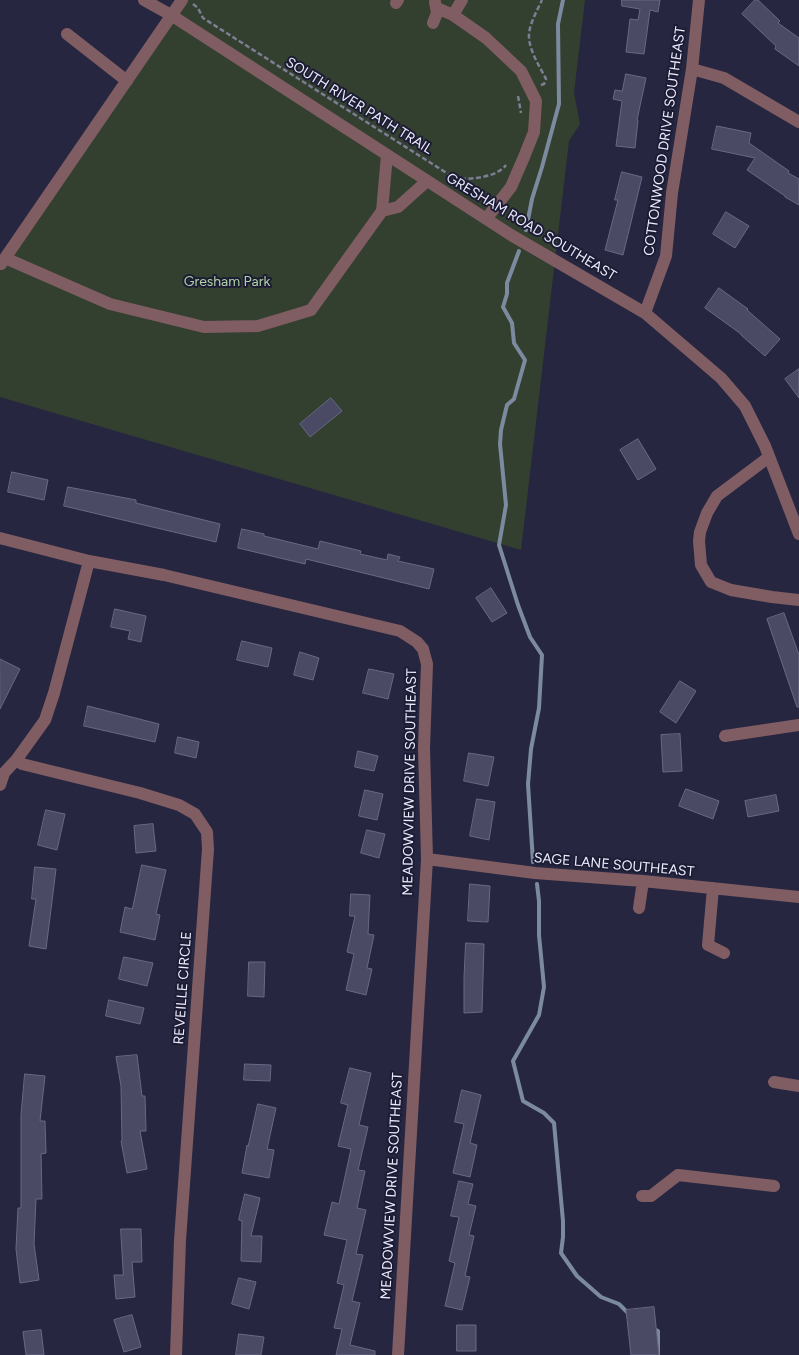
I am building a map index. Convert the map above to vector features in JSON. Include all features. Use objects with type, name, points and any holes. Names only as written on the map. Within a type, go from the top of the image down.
[{"type":"street","points":[[144,0],[171,15]]},
{"type":"street","points":[[159,0],[171,15]]},
{"type":"street","points":[[182,0],[2,262],[110,304],[204,327],[258,326],[311,310],[382,211],[387,155]]},
{"type":"street","points":[[453,15],[462,0]]},
{"type":"street","name":"COTTONWOOD DRIVE SOUTHEAST","points":[[645,313],[666,256],[672,193],[692,69],[699,0]]},
{"type":"street","points":[[436,4],[486,38],[521,71],[536,102],[534,132],[524,158],[511,187],[486,218]]},
{"type":"street","points":[[433,23],[437,13],[436,4]]},
{"type":"street","name":"GRESHAM ROAD SOUTHEAST","points":[[171,15],[511,235],[645,313],[721,378],[745,406],[794,507],[799,534]]},
{"type":"street","points":[[67,34],[127,81]]},
{"type":"street","points":[[692,69],[724,78],[799,122]]},
{"type":"street","points":[[382,211],[398,207],[427,181]]},
{"type":"street","points":[[769,457],[717,496],[700,532],[701,565],[711,582],[730,590],[799,600]]},
{"type":"street","name":"MEADOWVIEW DRIVE SOUTHEAST","points":[[0,538],[89,561],[173,578],[400,631],[417,642],[423,649],[427,664],[424,748],[426,859],[398,1355]]},
{"type":"street","points":[[0,785],[4,774],[45,720],[89,561]]},
{"type":"street","points":[[725,736],[799,725]]},
{"type":"street","name":"REVEILLE CIRCLE","points":[[17,759],[22,764],[140,793],[179,805],[195,814],[207,832],[208,859],[180,1240],[176,1355]]},
{"type":"street","name":"SAGE LANE SOUTHEAST","points":[[426,859],[535,874],[643,881],[799,897]]},
{"type":"street","points":[[639,908],[643,881]]},
{"type":"street","points":[[713,888],[708,945],[724,953]]},
{"type":"street","points":[[774,1082],[799,1086]]},
{"type":"street","points":[[642,1196],[651,1196],[678,1175],[774,1186]]},
{"type":"path","points":[[542,0],[528,37],[533,53],[546,79],[544,84]]},
{"type":"path","name":"SOUTH RIVER PATH TRAIL","points":[[198,8],[203,18],[456,179],[469,179],[501,171],[507,163]]},
{"type":"path","points":[[517,94],[521,116]]},
{"type":"green space","name":"Gresham Park","points":[[179,0],[585,0],[574,93],[580,124],[569,141],[521,550],[0,397],[0,259]]},
{"type":"building","points":[[622,0],[660,0],[658,12],[650,10],[644,54],[626,52],[630,19],[638,20],[640,9],[622,6]]},
{"type":"building","points":[[755,0],[758,0],[780,21],[778,23],[799,38],[799,66],[775,49],[776,46],[742,14]]},
{"type":"building","points":[[626,74],[646,78],[637,120],[635,148],[616,146],[622,101],[613,99],[615,90],[622,91]]},
{"type":"building","points":[[717,126],[751,133],[749,143],[789,171],[788,173],[799,179],[799,205],[747,170],[755,158],[712,149]]},
{"type":"building","points":[[622,172],[642,177],[623,255],[605,250],[618,200],[615,200]]},
{"type":"building","points":[[726,212],[749,226],[735,248],[713,234]]},
{"type":"building","points":[[719,288],[748,309],[780,339],[765,356],[741,334],[705,308]]},
{"type":"building","points":[[799,369],[799,398],[785,379]]},
{"type":"building","points":[[331,398],[342,411],[310,437],[300,424]]},
{"type":"building","points":[[638,439],[656,469],[638,480],[620,450]]},
{"type":"building","points":[[12,472],[48,480],[44,500],[8,492]]},
{"type":"building","points":[[68,487],[136,500],[136,503],[220,524],[216,542],[64,506]]},
{"type":"building","points":[[242,529],[318,549],[320,541],[361,551],[360,554],[387,560],[388,554],[400,557],[398,561],[434,569],[429,589],[306,559],[305,564],[238,548]]},
{"type":"building","points":[[491,588],[507,613],[492,622],[476,598]]},
{"type":"building","points":[[115,609],[146,616],[141,642],[128,639],[130,631],[111,627]]},
{"type":"building","points":[[784,613],[799,655],[799,707],[797,707],[767,619]]},
{"type":"building","points":[[242,641],[272,648],[268,667],[237,660]]},
{"type":"building","points":[[300,652],[319,658],[313,680],[294,675]]},
{"type":"building","points":[[0,659],[20,669],[0,709]]},
{"type":"building","points":[[369,669],[394,674],[388,699],[363,693]]},
{"type":"building","points":[[680,681],[696,691],[676,723],[660,712]]},
{"type":"building","points":[[88,706],[159,724],[155,742],[84,726]]},
{"type":"building","points":[[680,734],[682,771],[663,772],[661,735]]},
{"type":"building","points":[[178,737],[199,742],[196,758],[175,753]]},
{"type":"building","points":[[358,751],[378,756],[374,771],[355,767]]},
{"type":"building","points":[[469,753],[494,757],[488,786],[464,781]]},
{"type":"building","points":[[686,789],[719,801],[713,819],[679,806]]},
{"type":"building","points":[[365,790],[383,794],[377,820],[359,816]]},
{"type":"building","points":[[776,795],[779,811],[748,817],[745,801]]},
{"type":"building","points":[[477,799],[495,802],[489,840],[470,836]]},
{"type":"building","points":[[46,810],[65,814],[57,850],[38,845]]},
{"type":"building","points":[[153,824],[156,851],[136,853],[134,826]]},
{"type":"building","points":[[367,830],[385,834],[379,858],[361,853]]},
{"type":"building","points":[[142,865],[166,870],[156,914],[160,915],[155,940],[120,932],[125,907],[132,909]]},
{"type":"building","points":[[35,867],[56,869],[46,949],[29,946],[36,899],[32,899]]},
{"type":"building","points":[[470,884],[490,886],[488,922],[468,921]]},
{"type":"building","points":[[351,894],[370,895],[368,934],[374,935],[367,968],[372,969],[366,995],[346,990],[354,954],[347,952],[355,916],[350,916]]},
{"type":"building","points":[[466,943],[484,944],[482,1012],[464,1013]]},
{"type":"building","points":[[124,957],[153,963],[147,986],[119,979]]},
{"type":"building","points":[[249,962],[265,962],[264,997],[248,996]]},
{"type":"building","points":[[109,1000],[144,1008],[140,1024],[106,1016]]},
{"type":"building","points":[[137,1055],[142,1096],[145,1096],[146,1131],[140,1131],[147,1169],[127,1173],[121,1141],[121,1086],[116,1057]]},
{"type":"building","points":[[245,1064],[271,1065],[270,1081],[244,1080]]},
{"type":"building","points":[[350,1068],[371,1073],[359,1125],[368,1127],[358,1170],[365,1171],[357,1208],[366,1210],[356,1254],[363,1255],[352,1301],[360,1303],[350,1345],[375,1351],[375,1355],[336,1355],[342,1329],[334,1328],[344,1285],[337,1283],[347,1240],[324,1235],[332,1202],[339,1204],[351,1149],[338,1146],[348,1105],[341,1103]]},
{"type":"building","points":[[25,1074],[45,1076],[40,1121],[45,1121],[46,1153],[41,1154],[42,1199],[36,1199],[34,1244],[39,1280],[20,1283],[16,1249],[18,1208],[21,1208],[21,1115]]},
{"type":"building","points":[[462,1090],[481,1095],[470,1143],[477,1145],[470,1177],[453,1173],[464,1124],[455,1122]]},
{"type":"building","points":[[258,1104],[276,1108],[267,1149],[274,1150],[269,1178],[242,1173]]},
{"type":"building","points":[[459,1181],[473,1184],[468,1204],[476,1206],[469,1235],[474,1236],[465,1276],[470,1277],[462,1310],[445,1306],[455,1263],[449,1261],[459,1217],[451,1216]]},
{"type":"building","points":[[245,1194],[260,1198],[251,1236],[262,1236],[261,1262],[241,1261],[242,1221],[239,1220]]},
{"type":"building","points":[[121,1229],[141,1229],[142,1262],[132,1262],[135,1297],[116,1299],[114,1275],[123,1275]]},
{"type":"building","points":[[239,1278],[256,1282],[249,1309],[232,1304]]},
{"type":"building","points":[[654,1307],[659,1355],[631,1355],[626,1310]]},
{"type":"building","points":[[132,1315],[141,1347],[124,1352],[114,1320]]},
{"type":"building","points":[[457,1325],[476,1325],[476,1351],[457,1351]]},
{"type":"building","points":[[41,1330],[44,1355],[26,1355],[23,1332]]},
{"type":"building","points":[[239,1334],[264,1337],[261,1355],[236,1355]]},
{"type":"waterway","points":[[526,230],[532,199],[559,104],[558,24],[563,0]]},
{"type":"waterway","points":[[519,251],[507,283],[507,294],[503,307],[512,323],[514,343],[525,360],[514,399],[507,405],[501,430],[500,444],[506,505],[499,545],[530,637],[542,655],[539,708],[531,749],[528,784],[533,862]]},
{"type":"waterway","points":[[537,884],[544,987],[539,1015],[513,1061],[523,1101],[544,1113],[554,1123],[563,1221],[561,1253],[577,1276],[601,1297],[619,1304],[629,1314]]},
{"type":"waterway","points":[[652,1328],[658,1331],[658,1355]]}]
